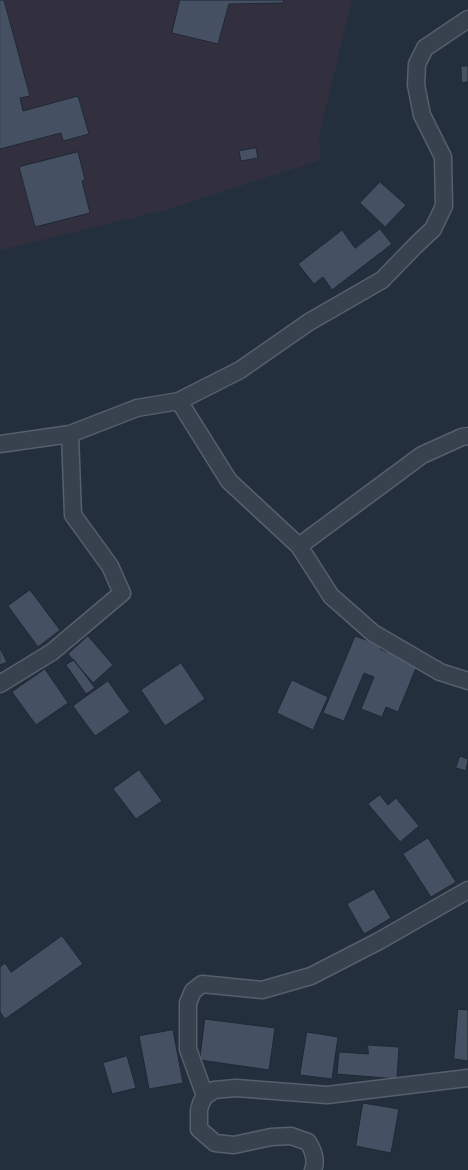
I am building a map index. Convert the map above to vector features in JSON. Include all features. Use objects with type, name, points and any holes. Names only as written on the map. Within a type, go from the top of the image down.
[{"type":"street","points":[[0,444],[70,434],[137,408],[179,401],[240,370],[309,322],[382,280],[433,229],[444,206],[443,156],[422,115],[416,85],[416,64],[425,48],[468,19]]},
{"type":"street","points":[[179,401],[229,481],[299,546],[331,596],[373,633],[440,672],[468,681]]},
{"type":"street","points":[[0,684],[52,652],[122,593],[110,566],[73,515],[70,434]]},
{"type":"street","points":[[299,546],[422,454],[468,436]]},
{"type":"street","points":[[205,1096],[188,1049],[188,1003],[193,991],[197,987],[202,984],[262,990],[310,976],[379,941],[468,890]]},
{"type":"street","points":[[313,1170],[315,1167],[314,1152],[308,1142],[291,1136],[271,1137],[234,1145],[215,1143],[199,1129],[199,1110],[205,1096],[214,1090],[236,1088],[327,1096],[468,1078]]},
{"type":"shaded area","points":[[0,0],[352,0],[319,136],[320,160],[169,209],[0,250]]},
{"type":"building","points":[[0,0],[4,0],[30,96],[20,98],[23,111],[78,96],[89,134],[63,141],[61,133],[0,149]]},
{"type":"building","points":[[180,0],[284,0],[283,3],[229,4],[218,44],[172,33]]},
{"type":"building","points":[[461,66],[468,66],[468,82],[462,83]]},
{"type":"building","points":[[256,148],[258,158],[241,161],[239,151]]},
{"type":"building","points":[[78,152],[85,180],[82,181],[90,213],[35,227],[19,167]]},
{"type":"building","points":[[380,182],[406,205],[385,227],[360,203]]},
{"type":"building","points":[[380,229],[392,244],[332,290],[323,277],[314,284],[298,264],[342,230],[355,248]]},
{"type":"building","points":[[30,590],[60,630],[38,647],[8,606]]},
{"type":"building","points":[[377,632],[386,636],[380,649],[387,652],[393,639],[423,651],[398,712],[386,707],[382,717],[361,709],[374,677],[364,673],[344,721],[323,713],[355,636],[372,642]]},
{"type":"building","points":[[88,636],[113,665],[93,683],[68,654]]},
{"type":"building","points":[[0,648],[7,662],[0,665]]},
{"type":"building","points":[[74,660],[95,688],[86,694],[66,665]]},
{"type":"building","points":[[181,663],[205,699],[165,726],[141,690]]},
{"type":"building","points":[[45,669],[68,703],[36,725],[12,692]]},
{"type":"building","points":[[292,680],[328,697],[313,730],[277,713]]},
{"type":"building","points":[[108,681],[130,712],[95,736],[73,706]]},
{"type":"building","points":[[460,756],[468,759],[466,771],[456,768]]},
{"type":"building","points":[[139,770],[162,801],[136,819],[113,789]]},
{"type":"building","points":[[380,795],[388,805],[396,798],[419,826],[400,842],[368,804]]},
{"type":"building","points":[[428,838],[456,882],[431,897],[403,854]]},
{"type":"building","points":[[374,889],[391,918],[364,934],[347,904]]},
{"type":"building","points":[[62,936],[83,964],[5,1019],[0,1012],[0,967],[5,963],[11,972]]},
{"type":"building","points":[[458,1009],[468,1010],[468,1061],[454,1059]]},
{"type":"building","points":[[205,1019],[275,1028],[269,1070],[200,1060]]},
{"type":"building","points":[[173,1030],[183,1083],[149,1089],[139,1036]]},
{"type":"building","points":[[307,1032],[338,1037],[332,1079],[300,1075]]},
{"type":"building","points":[[368,1045],[399,1047],[397,1079],[337,1074],[339,1052],[368,1054]]},
{"type":"building","points":[[127,1056],[136,1088],[112,1094],[103,1063]]},
{"type":"building","points":[[363,1103],[399,1109],[391,1153],[356,1146]]}]
